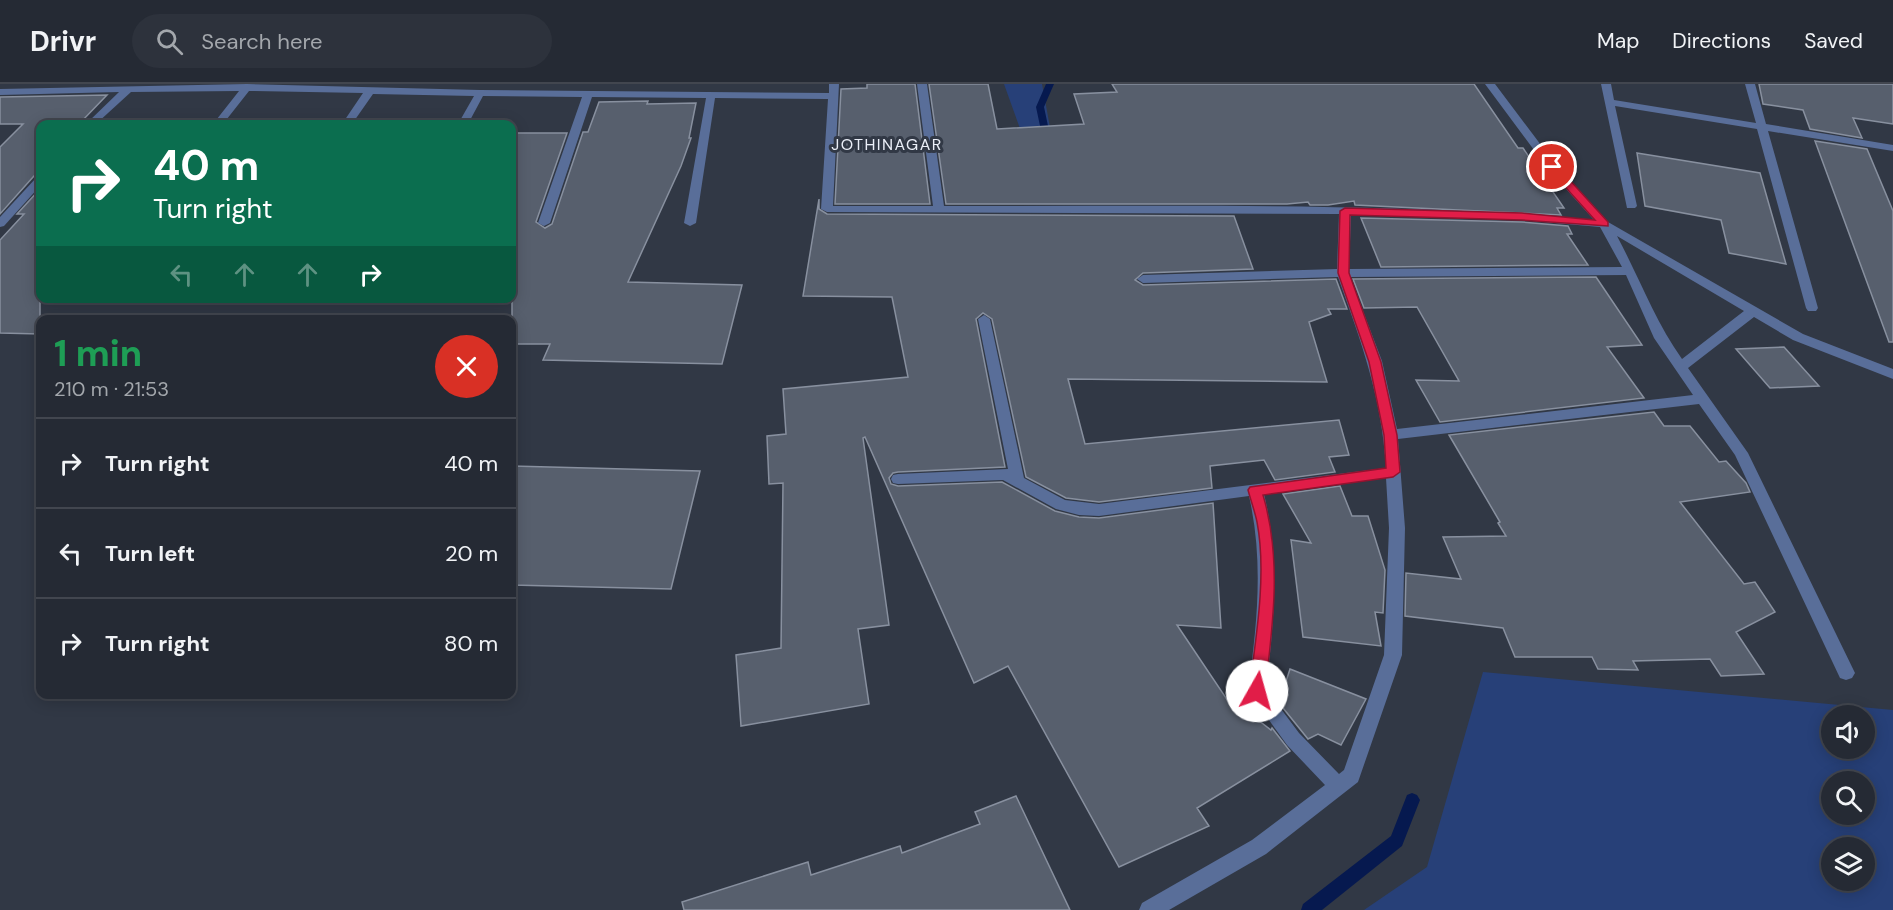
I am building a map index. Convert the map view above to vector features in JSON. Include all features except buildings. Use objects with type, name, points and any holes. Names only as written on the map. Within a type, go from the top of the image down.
[{"type":"street","points":[[834,84],[827,209],[1345,211],[1522,217],[1604,224],[1798,337],[1893,374]]},
{"type":"street","points":[[922,84],[939,211]]},
{"type":"street","points":[[1490,84],[1552,167],[1604,224],[1630,271],[1660,338],[1741,453],[1846,673]]},
{"type":"street","points":[[1606,84],[1631,206]]},
{"type":"street","points":[[1750,84],[1812,308]]},
{"type":"street","points":[[0,92],[212,85],[480,93],[833,96]]},
{"type":"street","points":[[95,120],[131,87]]},
{"type":"street","points":[[221,120],[247,87]]},
{"type":"street","points":[[350,120],[370,91]]},
{"type":"street","points":[[465,120],[480,93]]},
{"type":"street","points":[[544,223],[588,94]]},
{"type":"street","points":[[690,223],[711,95]]},
{"type":"street","points":[[1610,102],[1893,148]]},
{"type":"street","points":[[0,224],[36,184]]},
{"type":"street","points":[[1149,910],[1258,847],[1351,776],[1393,655],[1397,528],[1391,435],[1375,362],[1343,273],[1345,211]]},
{"type":"street","points":[[1143,279],[1343,273],[1630,271]]},
{"type":"street","points":[[1681,366],[1753,311]]},
{"type":"street","points":[[984,319],[1017,479]]},
{"type":"street","points":[[1391,435],[1703,399]]},
{"type":"street","points":[[898,479],[1005,474],[1061,505],[1079,510],[1099,510],[1393,472]]},
{"type":"street","points":[[1255,490],[1264,523],[1268,558],[1265,630],[1257,691],[1293,739],[1339,787]]},
{"type":"shaded area","points":[[1004,84],[1042,84],[1054,149],[1027,148]]},
{"type":"shaded area","points":[[1483,672],[1839,705],[1821,705],[1821,759],[1875,759],[1875,708],[1893,710],[1893,910],[1364,910],[1427,867]]},
{"type":"waterway","points":[[1047,140],[1040,107],[1050,84]]},
{"type":"waterway","points":[[1309,910],[1397,841],[1412,800]]},
{"type":"district","name":"JOTHINAGAR","points":[[887,144]]},
{"type":"route","points":[[1257,691],[1265,630],[1268,558],[1264,523],[1255,490],[1393,472],[1391,435],[1375,362],[1343,273],[1345,211],[1522,217],[1604,224],[1552,167]]}]
